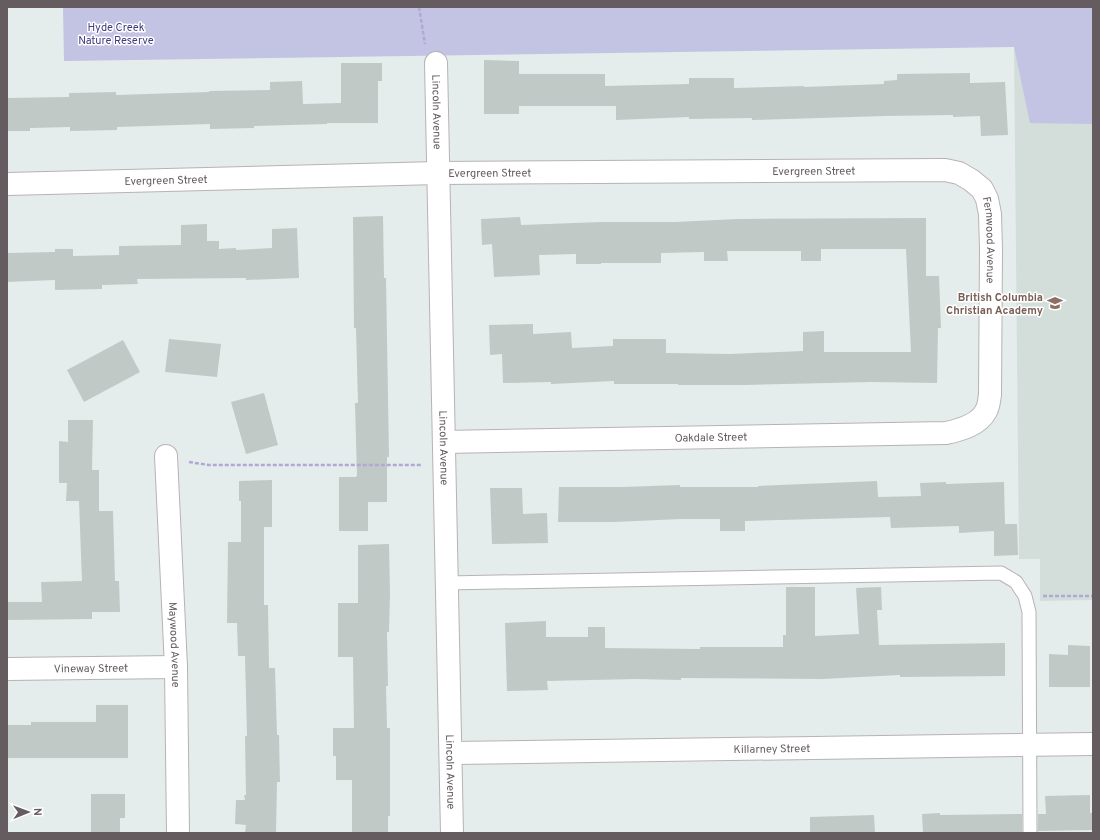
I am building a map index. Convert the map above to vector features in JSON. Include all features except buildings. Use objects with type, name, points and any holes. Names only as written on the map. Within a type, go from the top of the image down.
[{"type":"street","name":"Lincoln Avenue","points":[[436,63],[452,833]]},
{"type":"street","name":"Evergreen Street","points":[[7,184],[438,173],[945,170],[959,173],[971,180]]},
{"type":"street","name":"Fernwood Avenue","points":[[971,180],[982,189],[988,199],[991,249],[990,395],[986,410],[976,421]]},
{"type":"street","name":"Oakdale Street","points":[[444,442],[946,433],[963,429],[976,421]]},
{"type":"street","name":"Maywood Avenue","points":[[166,456],[176,667],[178,833]]},
{"type":"street","name":"Vineway Street","points":[[7,670],[176,667]]},
{"type":"street","name":"Killarney Street","points":[[451,753],[1093,744]]},
{"type":"lane","points":[[447,582],[1001,573],[1016,582],[1025,596],[1029,612],[1030,833]]},
{"type":"path","points":[[419,7],[424,42],[436,63]]},
{"type":"path","points":[[166,456],[198,464],[209,465],[422,465]]},
{"type":"path","points":[[1025,596],[1093,596]]},
{"type":"shaded area","name":"British Columbia Christian Academy","points":[[1093,46],[1093,600],[1040,601],[1040,559],[1019,559],[1014,47]]},
{"type":"green space","name":"Hyde Creek Nature Reserve","points":[[63,7],[1093,7],[1093,124],[1030,123],[1014,47],[64,61]]},
{"type":"place","name":"British Columbia Christian Academy","points":[[1055,303]]}]
